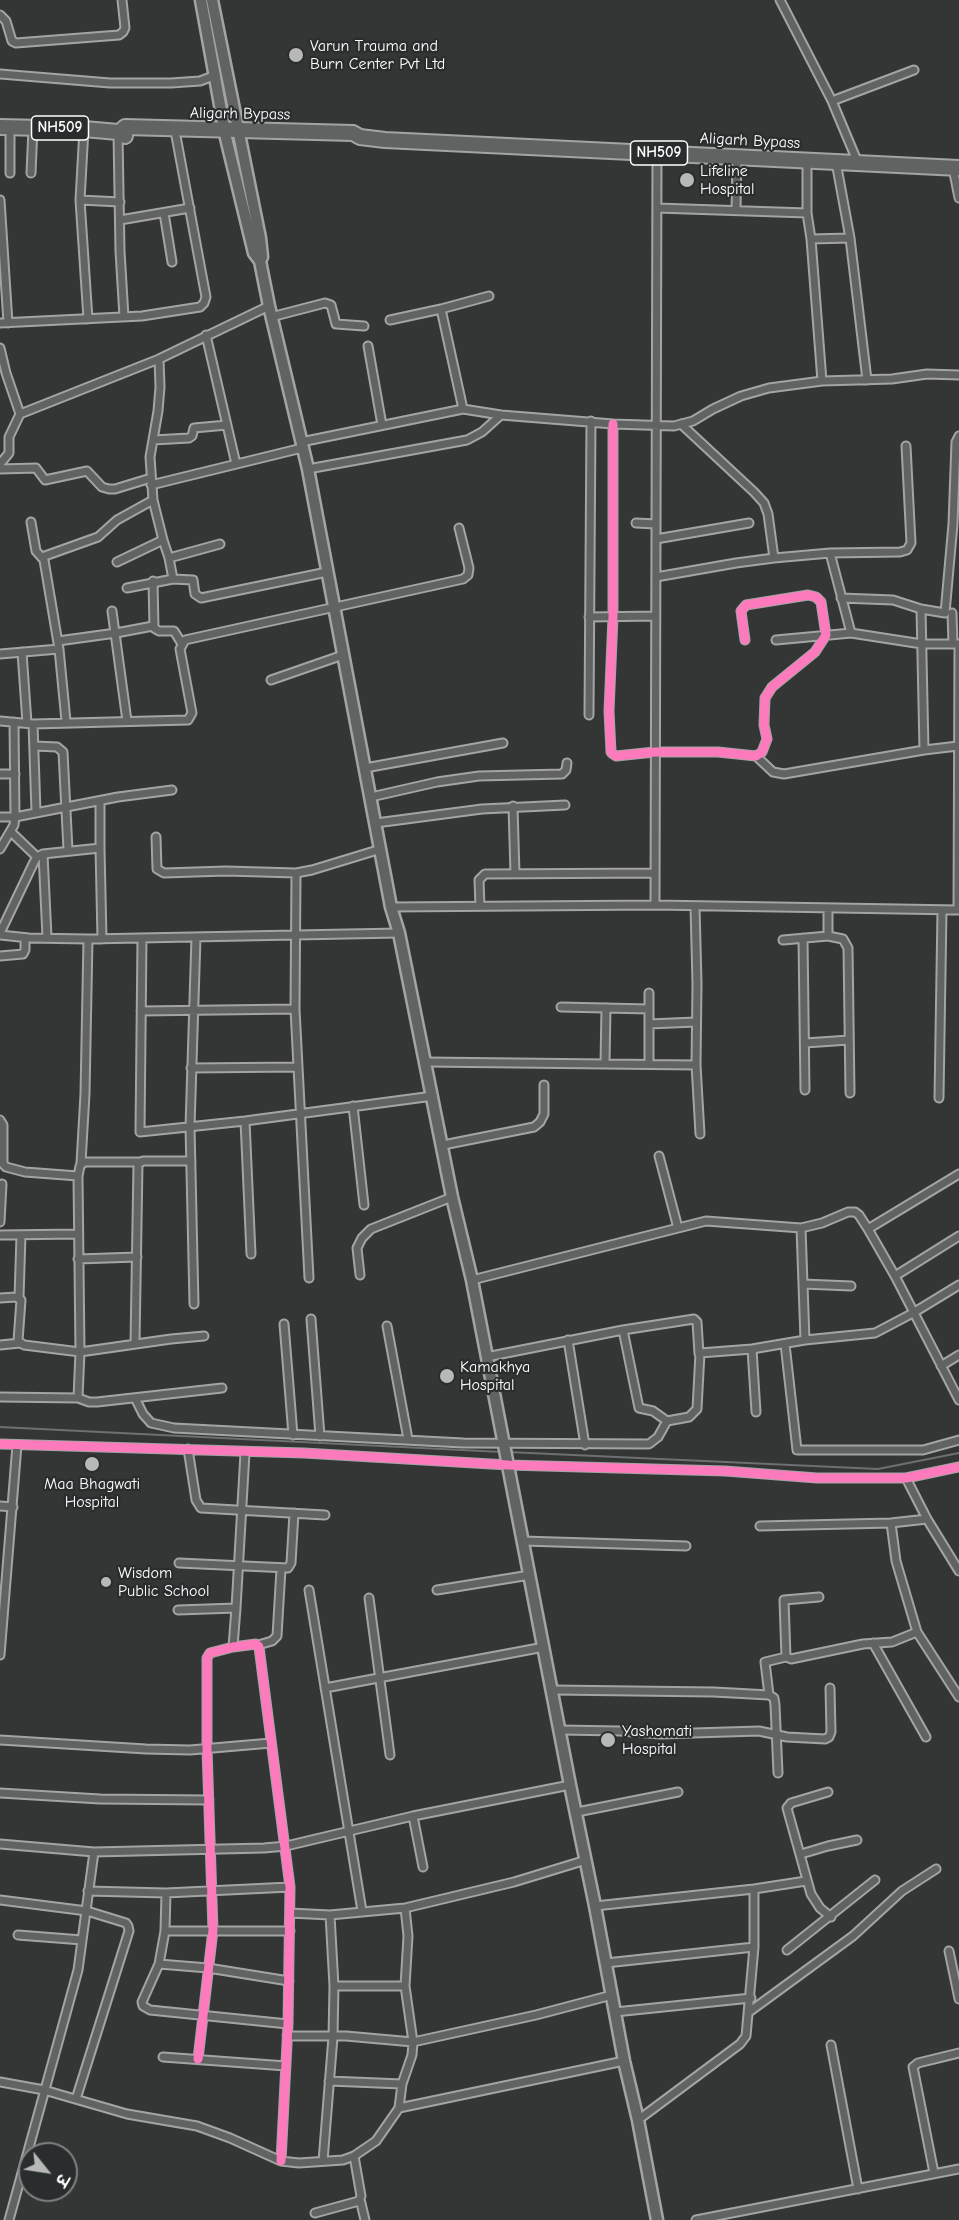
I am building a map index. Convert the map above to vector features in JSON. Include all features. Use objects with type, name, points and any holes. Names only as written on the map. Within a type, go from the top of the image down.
[{"type":"highway","name":"Aligarh Bypass","points":[[5,127],[84,129],[119,132],[125,136],[232,135]]},
{"type":"highway","name":"Aligarh Bypass","points":[[119,132],[124,127],[352,141],[360,137],[956,168]]},
{"type":"main road","points":[[201,0],[216,76],[260,238],[262,256],[260,261],[268,306],[308,469],[391,907],[399,933],[452,1197],[472,1280],[657,2220]]},
{"type":"main road","points":[[212,0],[227,72],[232,135]]},
{"type":"street","points":[[0,15],[6,21],[12,41],[16,43],[43,43],[119,35],[125,28],[122,0]]},
{"type":"street","points":[[780,0],[832,101],[858,163]]},
{"type":"street","points":[[832,101],[914,70]]},
{"type":"street","points":[[0,74],[111,83],[171,83],[200,81],[227,72]]},
{"type":"street","points":[[5,127],[10,173]]},
{"type":"street","points":[[31,173],[33,128]]},
{"type":"street","points":[[84,129],[80,200],[88,319]]},
{"type":"street","points":[[119,132],[124,317]]},
{"type":"street","points":[[0,200],[4,323],[124,317],[200,307],[206,297],[176,136]]},
{"type":"street","points":[[654,905],[658,427],[657,153]]},
{"type":"street","points":[[736,210],[737,157]]},
{"type":"street","points":[[807,161],[807,213],[822,381]]},
{"type":"street","points":[[836,162],[850,238],[867,380]]},
{"type":"street","points":[[956,168],[959,198]]},
{"type":"street","points":[[80,200],[120,202]]},
{"type":"street","points":[[120,220],[190,208]]},
{"type":"street","points":[[657,208],[807,213]]},
{"type":"street","points":[[164,213],[172,262]]},
{"type":"street","points":[[811,239],[850,238]]},
{"type":"street","points":[[390,320],[489,296]]},
{"type":"street","points":[[271,317],[325,303],[331,305],[336,324],[364,326]]},
{"type":"street","points":[[0,464],[9,453],[9,437],[20,414],[159,359],[268,306]]},
{"type":"street","points":[[441,309],[463,409]]},
{"type":"street","points":[[206,335],[236,464]]},
{"type":"street","points":[[368,346],[382,425]]},
{"type":"street","points":[[0,348],[20,414]]},
{"type":"street","points":[[159,359],[160,387],[150,457],[151,482],[153,500],[173,579]]},
{"type":"street","points":[[0,469],[36,468],[45,480],[84,471],[89,473],[102,487],[115,489],[236,464],[382,425],[463,409],[501,415],[658,427],[693,421],[741,396],[769,388],[822,381],[892,379],[927,374],[959,375]]},
{"type":"street","points":[[308,469],[467,440],[482,432],[501,415]]},
{"type":"street","points":[[589,715],[591,421]]},
{"type":"street","points":[[613,424],[613,617],[609,711],[611,752],[616,756],[655,752],[718,752],[756,756],[773,772],[784,774],[958,746]]},
{"type":"street","points":[[681,424],[764,503],[768,514],[774,558]]},
{"type":"street","points":[[153,440],[189,438],[194,428],[227,425]]},
{"type":"street","points":[[391,907],[654,905],[958,910],[959,686],[957,644],[952,613],[956,442],[959,436]]},
{"type":"street","points":[[656,577],[736,562],[830,553],[907,550],[911,543],[906,446]]},
{"type":"street","points":[[42,557],[98,537],[117,520],[153,500]]},
{"type":"street","points":[[31,522],[36,551],[42,557],[58,641],[66,721]]},
{"type":"street","points":[[636,523],[656,524]]},
{"type":"street","points":[[656,539],[749,523]]},
{"type":"street","points":[[0,721],[30,723],[184,720],[191,717],[180,649],[185,640],[463,579],[468,575],[469,568],[459,528]]},
{"type":"street","points":[[117,562],[163,540]]},
{"type":"street","points":[[169,558],[219,544]]},
{"type":"street","points":[[830,553],[851,633]]},
{"type":"street","points":[[127,588],[173,579],[193,580],[195,594],[201,598],[327,572]]},
{"type":"street","points":[[153,582],[153,626],[156,630],[174,631],[182,644]]},
{"type":"street","points":[[745,639],[741,611],[746,605],[808,595],[816,597],[821,602],[826,635],[815,652],[772,687],[765,698],[766,746],[756,756]]},
{"type":"street","points":[[841,598],[892,600],[921,609],[952,613]]},
{"type":"street","points":[[921,609],[924,750]]},
{"type":"street","points":[[112,611],[127,721]]},
{"type":"street","points":[[589,617],[656,616]]},
{"type":"street","points":[[58,641],[153,626]]},
{"type":"street","points":[[776,640],[851,633],[922,644],[957,644]]},
{"type":"street","points":[[0,654],[59,649]]},
{"type":"street","points":[[22,652],[34,746],[36,812]]},
{"type":"street","points":[[271,680],[343,655]]},
{"type":"street","points":[[0,849],[11,832],[15,817],[14,722]]},
{"type":"street","points":[[365,768],[503,743]]},
{"type":"street","points":[[34,746],[61,748],[68,850]]},
{"type":"street","points":[[371,797],[438,782],[479,776],[562,774],[566,770],[567,763]]},
{"type":"street","points":[[0,774],[15,774]]},
{"type":"street","points":[[0,817],[15,817],[172,790]]},
{"type":"street","points":[[100,801],[102,939]]},
{"type":"street","points":[[513,806],[515,874]]},
{"type":"street","points":[[376,823],[513,806],[565,806]]},
{"type":"street","points":[[11,832],[40,856],[47,937]]},
{"type":"street","points":[[156,837],[157,868],[164,873],[234,871],[296,873],[381,849]]},
{"type":"street","points":[[40,856],[68,850],[100,848]]},
{"type":"street","points":[[40,856],[0,934],[25,938],[102,939],[399,933]]},
{"type":"street","points":[[296,873],[295,1009],[309,1278]]},
{"type":"street","points":[[480,906],[479,880],[481,876],[655,873]]},
{"type":"street","points":[[695,906],[696,1065],[700,1134]]},
{"type":"street","points":[[828,908],[828,936]]},
{"type":"street","points":[[939,1098],[942,910]]},
{"type":"street","points":[[783,940],[828,936],[843,939],[848,948],[850,1094]]},
{"type":"street","points":[[194,1304],[190,1127],[196,937]]},
{"type":"street","points":[[0,956],[23,954],[25,938]]},
{"type":"street","points":[[142,938],[139,1131],[142,1133],[433,1096]]},
{"type":"street","points":[[803,938],[805,1090]]},
{"type":"street","points":[[78,1398],[80,1352],[78,1176],[81,1163],[85,1094],[88,939]]},
{"type":"street","points":[[649,993],[649,1064]]},
{"type":"street","points":[[561,1007],[649,1009]]},
{"type":"street","points":[[605,1063],[606,1008]]},
{"type":"street","points":[[141,1011],[295,1009]]},
{"type":"street","points":[[649,1024],[696,1022]]},
{"type":"street","points":[[805,1043],[849,1040]]},
{"type":"street","points":[[426,1062],[696,1065]]},
{"type":"street","points":[[191,1068],[298,1067]]},
{"type":"street","points":[[443,1146],[534,1127],[544,1114],[544,1085]]},
{"type":"street","points":[[353,1106],[364,1205]]},
{"type":"street","points":[[0,1120],[3,1125],[3,1164],[6,1167],[25,1172],[78,1176]]},
{"type":"street","points":[[245,1121],[251,1254]]},
{"type":"street","points":[[659,1156],[678,1228]]},
{"type":"street","points":[[81,1163],[191,1161]]},
{"type":"street","points":[[135,1343],[138,1168],[140,1162]]},
{"type":"street","points":[[868,1229],[959,1174]]},
{"type":"street","points":[[0,1222],[2,1184]]},
{"type":"street","points":[[360,1275],[357,1248],[362,1238],[371,1229],[452,1197]]},
{"type":"street","points":[[472,1280],[706,1221],[719,1220],[801,1228],[822,1223],[848,1212],[855,1212],[860,1215],[895,1276],[959,1400]]},
{"type":"street","points":[[801,1228],[805,1340]]},
{"type":"street","points":[[0,1235],[78,1234]]},
{"type":"street","points":[[20,1343],[18,1338],[21,1303],[19,1298],[21,1235]]},
{"type":"street","points":[[895,1276],[959,1236]]},
{"type":"street","points":[[78,1259],[136,1257]]},
{"type":"street","points":[[802,1284],[851,1286]]},
{"type":"street","points":[[699,1354],[875,1333],[959,1285]]},
{"type":"street","points":[[0,1298],[19,1298]]},
{"type":"street","points":[[311,1319],[320,1436]]},
{"type":"street","points":[[486,1357],[568,1340],[623,1330],[694,1319],[697,1322],[699,1354],[697,1410],[688,1417],[667,1421],[653,1411],[639,1408],[623,1330]]},
{"type":"street","points":[[284,1324],[293,1435]]},
{"type":"street","points":[[387,1326],[408,1439]]},
{"type":"street","points":[[0,1345],[20,1343],[80,1352],[117,1348],[135,1343],[204,1336]]},
{"type":"street","points":[[568,1340],[585,1445]]},
{"type":"street","points":[[785,1344],[797,1450],[923,1450],[959,1440]]},
{"type":"street","points":[[752,1349],[756,1412]]},
{"type":"street","points":[[941,1366],[959,1355]]},
{"type":"street","points":[[0,1397],[78,1398],[89,1402],[222,1388]]},
{"type":"street","points":[[135,1398],[146,1419],[161,1426],[464,1443],[506,1452],[818,1478],[906,1478],[959,1467]]},
{"type":"street","points":[[0,1444],[304,1454],[506,1452],[585,1445],[649,1444],[658,1437],[667,1421]]},
{"type":"street","points":[[0,1655],[1,1613],[13,1507],[17,1445]]},
{"type":"street","points":[[188,1449],[196,1500],[201,1508],[325,1515]]},
{"type":"street","points":[[233,1647],[245,1453]]},
{"type":"street","points":[[906,1478],[927,1519],[959,1571]]},
{"type":"street","points":[[0,1506],[13,1507]]},
{"type":"street","points":[[179,1563],[288,1568],[291,1563],[294,1513]]},
{"type":"street","points":[[760,1526],[891,1523],[927,1519]]},
{"type":"street","points":[[891,1523],[896,1562],[917,1632],[959,1697]]},
{"type":"street","points":[[524,1541],[686,1546]]},
{"type":"street","points":[[198,2059],[213,1930],[210,1892],[207,1658],[210,1653],[233,1647],[258,1645],[272,1641],[277,1636],[281,1569]]},
{"type":"street","points":[[436,1590],[530,1575]]},
{"type":"street","points":[[309,1590],[362,1911]]},
{"type":"street","points":[[786,1657],[783,1624],[784,1600],[819,1597]]},
{"type":"street","points":[[369,1598],[390,1755]]},
{"type":"street","points":[[178,1610],[236,1608]]},
{"type":"street","points":[[769,1695],[765,1662],[898,1640],[917,1632]]},
{"type":"street","points":[[873,1643],[926,1737]]},
{"type":"street","points":[[258,1645],[290,1887],[288,2024],[281,2162]]},
{"type":"street","points":[[325,1688],[544,1647]]},
{"type":"street","points":[[560,1730],[661,1734],[759,1731],[788,1737],[825,1739],[830,1737],[832,1725],[830,1688]]},
{"type":"street","points":[[553,1689],[769,1695],[774,1698],[775,1705],[778,1773]]},
{"type":"street","points":[[0,1740],[146,1749],[207,1749],[272,1743]]},
{"type":"street","points":[[0,1844],[94,1852],[286,1846],[412,1816],[570,1785]]},
{"type":"street","points":[[577,1812],[678,1792]]},
{"type":"street","points":[[828,1792],[791,1803],[787,1811],[801,1854],[806,1881],[815,1902],[831,1917]]},
{"type":"street","points":[[0,1793],[100,1799],[209,1800]]},
{"type":"street","points":[[412,1816],[423,1867]]},
{"type":"street","points":[[801,1854],[828,1845],[857,1840]]},
{"type":"street","points":[[9,2220],[78,1970],[94,1852]]},
{"type":"street","points":[[290,1913],[330,1915],[405,1908],[514,1882],[586,1860]]},
{"type":"street","points":[[749,2012],[853,1936],[902,1891],[936,1869]]},
{"type":"street","points":[[787,1950],[875,1880]]},
{"type":"street","points":[[596,1906],[806,1881]]},
{"type":"street","points":[[88,1891],[166,1893],[290,1887]]},
{"type":"street","points":[[638,2120],[740,2044],[746,2036],[754,1947],[754,1889]]},
{"type":"street","points":[[166,1893],[165,1931],[159,1964],[142,2006],[150,2010],[288,2024]]},
{"type":"street","points":[[0,1900],[87,1911],[126,1923],[129,1931],[76,2099]]},
{"type":"street","points":[[0,2082],[44,2090],[127,2114],[197,2126],[230,2138],[281,2162],[299,2163],[354,2156],[376,2141],[399,2108],[402,2084],[412,2055],[413,2042],[405,1986],[408,1936],[405,1908]]},
{"type":"street","points":[[323,2161],[333,2037],[334,1986],[330,1915]]},
{"type":"street","points":[[165,1931],[290,1931]]},
{"type":"street","points":[[18,1935],[82,1940]]},
{"type":"street","points":[[606,1963],[754,1947]]},
{"type":"street","points":[[949,1951],[959,1999]]},
{"type":"street","points":[[159,1964],[208,1968],[289,1981]]},
{"type":"street","points":[[334,1986],[405,1986]]},
{"type":"street","points":[[287,2036],[346,2036],[413,2042],[536,2015],[612,1995]]},
{"type":"street","points":[[615,2012],[751,1998]]},
{"type":"street","points":[[831,2045],[858,2189]]},
{"type":"street","points":[[934,2174],[913,2067],[918,2063],[959,2053]]},
{"type":"street","points":[[162,2057],[286,2066]]},
{"type":"street","points":[[399,2108],[624,2061]]},
{"type":"street","points":[[329,2081],[402,2084]]},
{"type":"street","points":[[354,2156],[365,2220]]},
{"type":"street","points":[[696,2220],[959,2169]]},
{"type":"street","points":[[315,2213],[360,2199]]},
{"type":"waterway","points":[[0,1427],[502,1452]]},
{"type":"waterway","points":[[508,1452],[878,1469],[959,1453]]},
{"type":"cycle path","points":[[613,424],[613,617],[609,711],[611,752],[616,756],[655,752],[718,752],[756,756],[762,752],[767,739],[764,725],[765,698],[772,687],[815,652],[826,635],[821,602],[816,597],[808,595],[746,605],[741,611],[745,640]]},
{"type":"cycle path","points":[[0,1444],[304,1453],[508,1465],[725,1471],[817,1478],[906,1478],[959,1467]]},
{"type":"cycle path","points":[[198,2059],[213,1930],[207,1749],[207,1658],[210,1653],[256,1644],[259,1647],[290,1887],[288,2024],[281,2161]]},
{"type":"place","name":"Varun Trauma and Burn Center Pvt Ltd","points":[[296,55]]},
{"type":"place","name":"Lifeline Hospital","points":[[687,180]]},
{"type":"place","name":"Kamakhya Hospital","points":[[447,1376]]},
{"type":"place","name":"Maa Bhagwati Hospital","points":[[92,1464]]},
{"type":"place","name":"Wisdom Public School","points":[[106,1582]]},
{"type":"place","name":"Yashomati Hospital","points":[[608,1740]]}]
